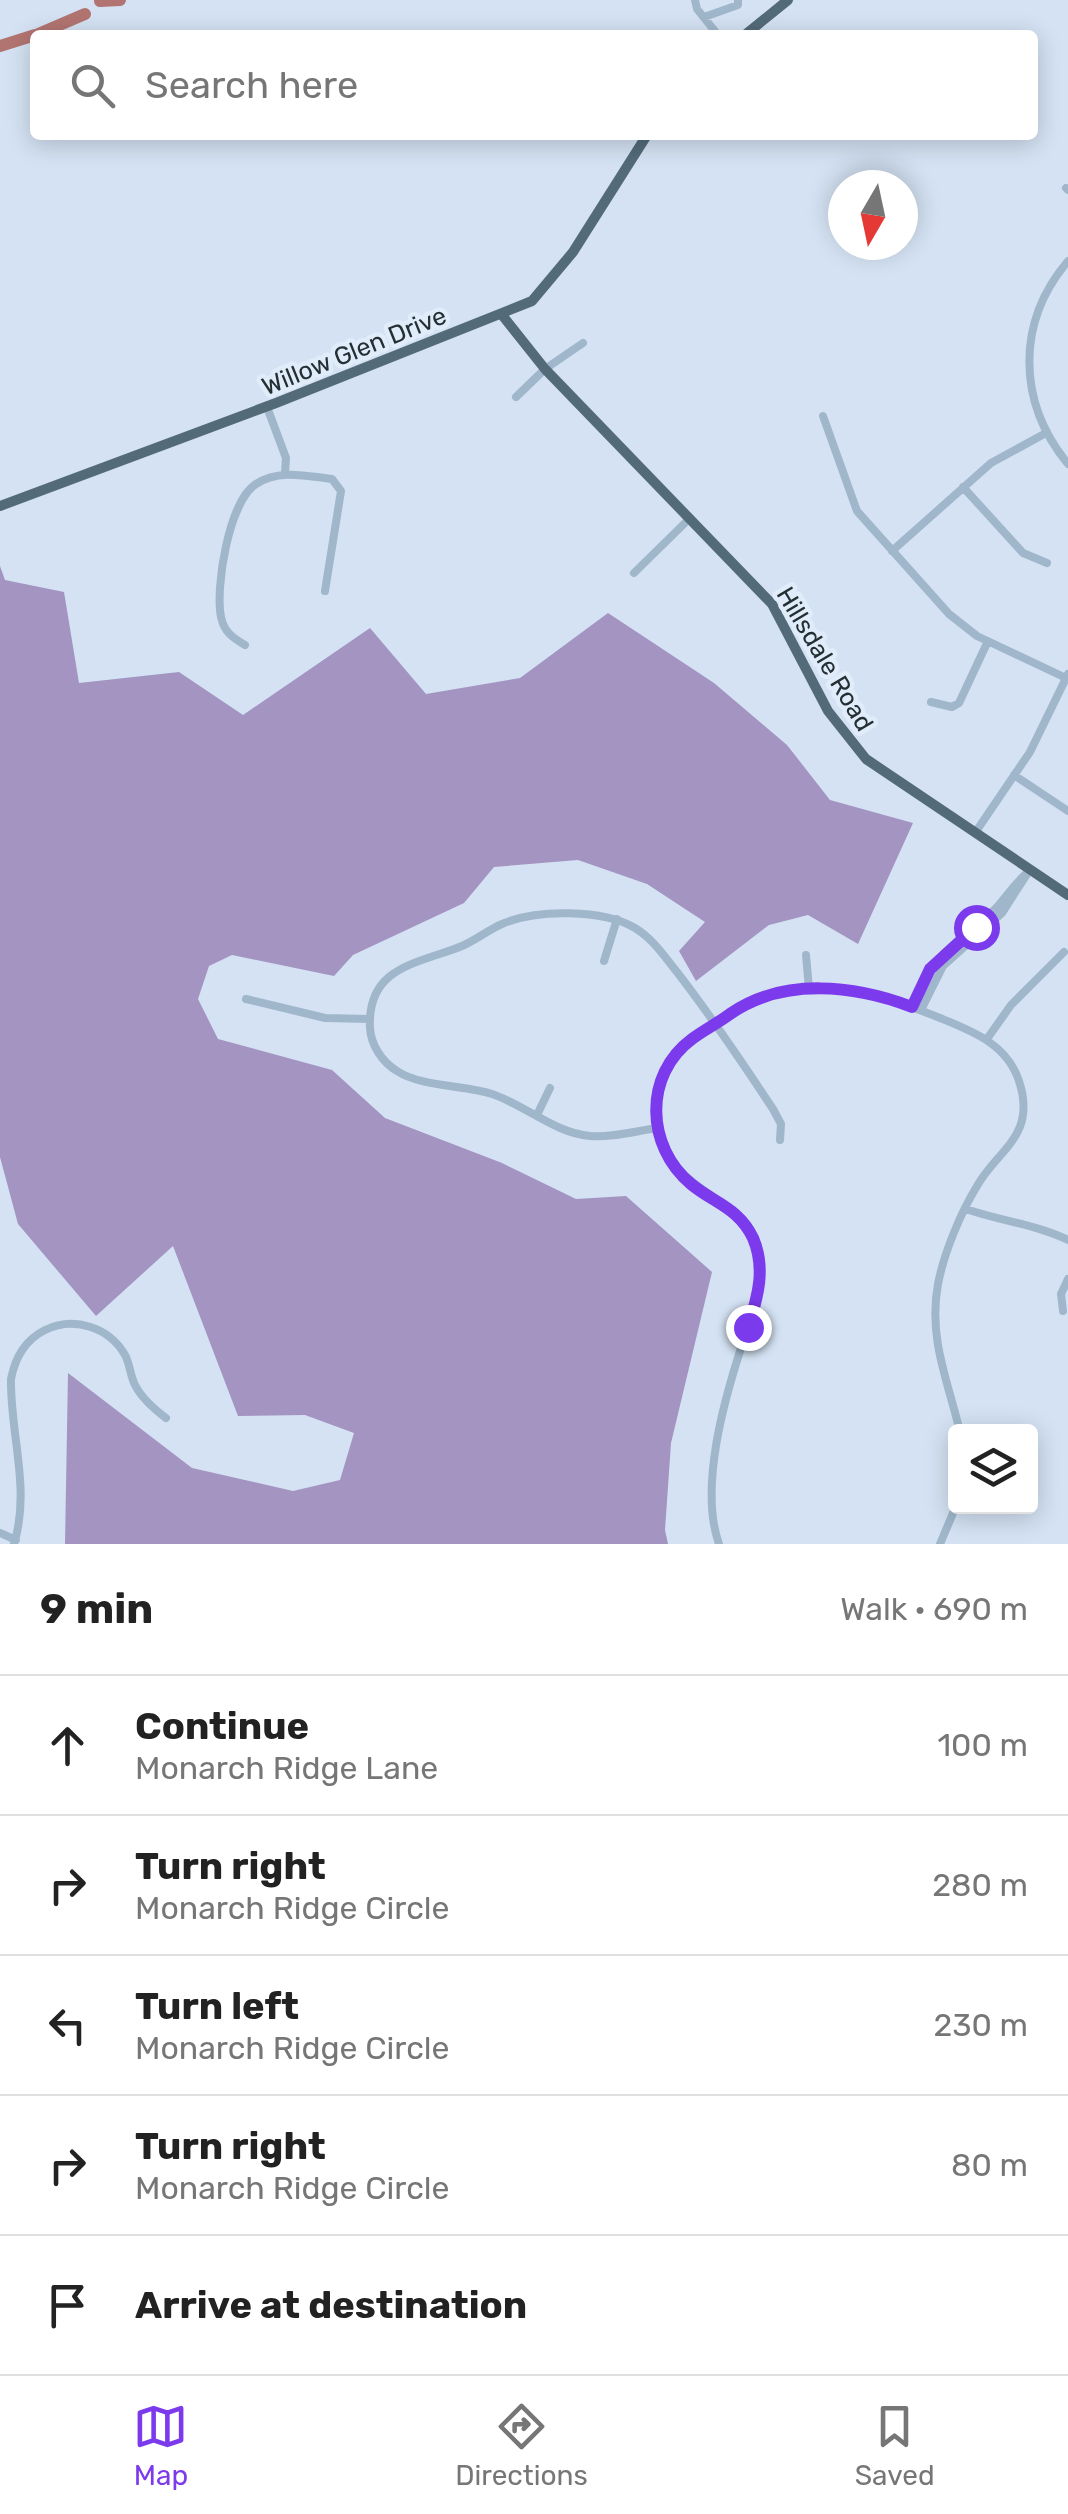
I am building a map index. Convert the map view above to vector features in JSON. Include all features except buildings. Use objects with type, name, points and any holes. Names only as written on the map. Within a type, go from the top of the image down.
[{"type":"main road","points":[[751,30],[788,0]]},
{"type":"main road","name":"Willow Glen Drive","points":[[0,506],[267,407],[532,302],[573,252],[643,140]]},
{"type":"main road","name":"Hillsdale Road","points":[[502,315],[545,369],[772,604],[848,741],[883,773],[1068,895]]},
{"type":"street","points":[[695,0],[714,30]]},
{"type":"street","points":[[704,17],[738,5],[738,0]]},
{"type":"street","points":[[1068,261],[1042,298],[1030,342],[1031,389],[1046,434],[1068,464]]},
{"type":"street","points":[[516,397],[545,369],[583,343]]},
{"type":"street","points":[[267,407],[286,458],[285,473]]},
{"type":"street","points":[[823,416],[858,511],[948,614],[988,642],[1067,676],[1030,752],[974,833]]},
{"type":"street","points":[[892,550],[992,464],[1046,434]]},
{"type":"street","points":[[245,646],[228,635],[220,615],[233,520],[249,489],[285,473],[332,479],[341,491],[325,590]]},
{"type":"street","points":[[963,488],[1023,553],[1047,563]]},
{"type":"street","points":[[634,573],[690,518]]},
{"type":"street","points":[[931,702],[952,707],[960,703],[988,642]]},
{"type":"street","points":[[1014,776],[1068,811]]},
{"type":"street","points":[[916,1008],[944,966],[1002,914],[1029,871]]},
{"type":"street","points":[[657,1128],[587,1136],[572,1133],[509,1100],[398,1072],[374,1046],[370,1019],[377,990],[397,970],[464,945],[502,924],[543,914],[616,920],[639,930],[656,945],[716,1024],[773,1109],[781,1124],[780,1140]]},
{"type":"street","points":[[604,961],[616,920]]},
{"type":"street","points":[[987,1039],[1011,1005],[1064,952]]},
{"type":"street","points":[[806,956],[809,989]]},
{"type":"street","points":[[719,1544],[712,1503],[720,1427],[725,1399],[756,1303],[760,1262],[754,1240],[740,1217],[679,1172],[665,1151],[657,1128],[657,1093],[668,1067],[690,1040],[746,1004],[774,994],[809,989],[860,991],[916,1008],[987,1039],[1014,1069],[1022,1090],[1022,1111],[1010,1147],[977,1184],[942,1270],[934,1324],[940,1366],[958,1424]]},
{"type":"street","points":[[246,999],[326,1018],[370,1019]]},
{"type":"street","points":[[537,1115],[550,1088]]},
{"type":"street","points":[[966,1209],[1031,1225],[1068,1240]]},
{"type":"street","points":[[1063,1310],[1061,1294],[1068,1279]]},
{"type":"street","points":[[0,1533],[15,1542],[21,1520],[11,1379],[13,1366],[28,1342],[55,1326],[77,1323],[104,1333],[117,1342],[128,1360],[134,1383],[144,1399],[166,1418]]},
{"type":"street","points":[[940,1544],[953,1514]]},
{"type":"shaded area","points":[[0,566],[5,580],[64,592],[79,683],[179,672],[243,715],[370,628],[426,694],[520,678],[608,613],[714,683],[787,745],[830,800],[913,823],[858,944],[808,915],[769,925],[696,981],[679,951],[705,922],[647,884],[578,860],[494,867],[464,903],[353,955],[334,976],[232,955],[209,966],[198,999],[218,1039],[332,1070],[385,1118],[502,1163],[576,1199],[626,1196],[712,1272],[671,1443],[665,1530],[668,1544],[65,1544],[68,1373],[192,1468],[293,1491],[340,1480],[354,1433],[305,1415],[238,1416],[173,1246],[96,1316],[18,1224],[0,1157]]},
{"type":"waterway","points":[[100,1],[120,0]]},
{"type":"waterway","points":[[48,30],[85,14]]},
{"type":"waterway","points":[[0,46],[30,37]]},
{"type":"route","points":[[748,1327],[760,1278],[756,1248],[740,1217],[691,1184],[665,1151],[657,1128],[656,1107],[659,1086],[668,1067],[690,1040],[746,1004],[774,994],[809,989],[860,991],[912,1007],[930,969],[976,927]]}]
